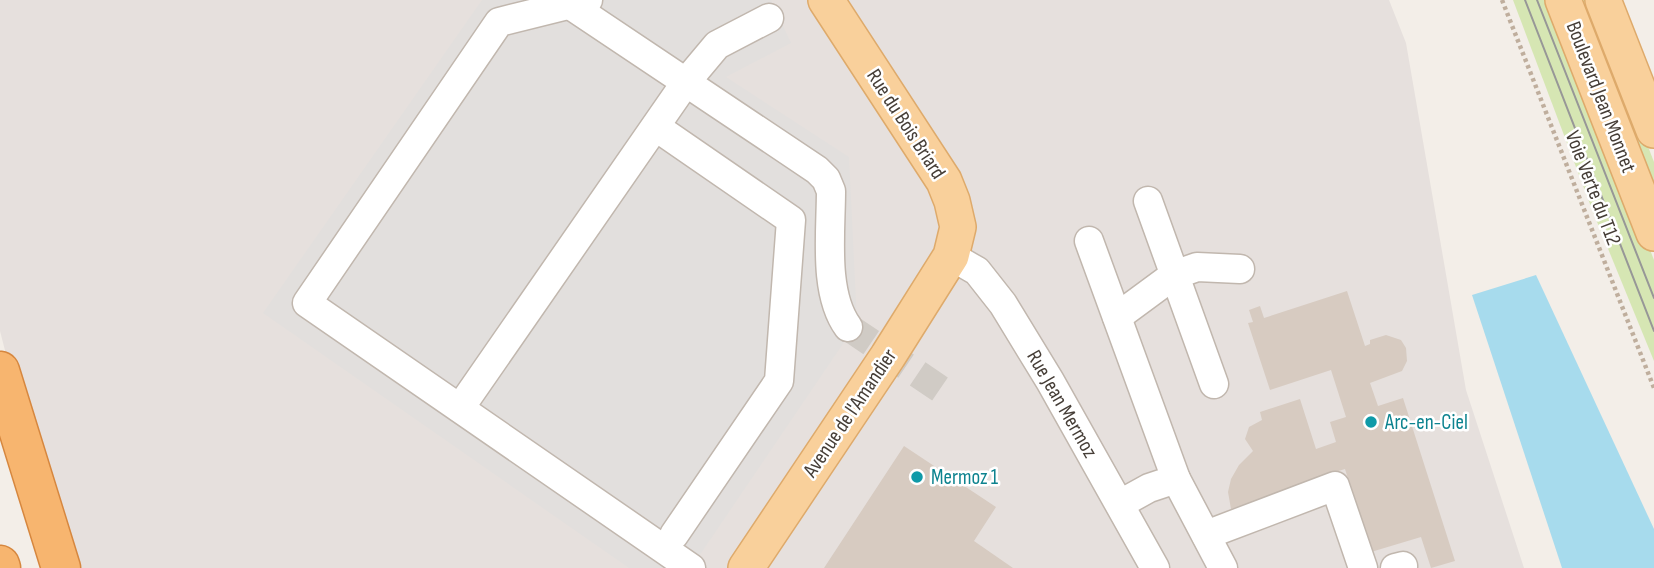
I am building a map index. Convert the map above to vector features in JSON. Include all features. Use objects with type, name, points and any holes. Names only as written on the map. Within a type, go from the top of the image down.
[{"type":"highway","points":[[0,371],[61,568]]},
{"type":"main road","name":"Rue du Bois Briard","points":[[826,0],[944,181],[958,227],[951,256]]},
{"type":"main road","name":"Boulevard Jean Monnet","points":[[1563,0],[1654,233]]},
{"type":"main road","points":[[1603,0],[1654,130]]},
{"type":"main road","name":"Avenue de l'Amandier","points":[[746,568],[888,356],[951,256]]},
{"type":"street","points":[[691,568],[307,303],[499,22],[578,2],[686,82],[817,170],[826,179],[831,191],[832,281],[836,307],[848,327]]},
{"type":"street","points":[[460,408],[686,82],[717,45],[769,18]]},
{"type":"street","points":[[656,127],[791,220],[779,381],[674,535]]},
{"type":"street","points":[[1148,201],[1213,384]]},
{"type":"street","points":[[1089,241],[1176,479],[1223,568]]},
{"type":"street","name":"Rue Jean Mermoz","points":[[951,256],[977,271],[1003,304],[1050,381],[1155,568]]},
{"type":"street","points":[[1117,317],[1174,275],[1197,267],[1240,269]]},
{"type":"street","points":[[1120,504],[1149,488],[1176,479]]},
{"type":"street","points":[[1206,535],[1335,486],[1363,568]]},
{"type":"path","name":"Voie Verte du T12","points":[[1502,0],[1654,388]]},
{"type":"shaded area","points":[[0,0],[1389,0],[1406,43],[1466,390],[1524,568],[61,568],[0,331]]},
{"type":"shaded area","points":[[482,0],[771,0],[791,43],[726,77],[849,157],[857,323],[691,568],[629,568],[263,313]]},
{"type":"green space","points":[[1513,0],[1553,0],[1654,260],[1654,361],[1593,212]]},
{"type":"green space","points":[[1577,0],[1591,0],[1654,162],[1654,198]]},
{"type":"water","points":[[1536,275],[1654,529],[1654,568],[1562,568],[1472,295]]},
{"type":"building","name":"Arc-en-Ciel","points":[[1347,291],[1365,346],[1370,344],[1370,340],[1386,335],[1401,340],[1406,348],[1407,361],[1402,371],[1370,383],[1378,406],[1403,398],[1455,561],[1431,568],[1421,537],[1371,552],[1345,469],[1312,479],[1295,493],[1291,490],[1231,509],[1228,492],[1231,479],[1239,465],[1253,451],[1245,439],[1249,427],[1262,420],[1260,412],[1300,399],[1316,449],[1336,442],[1330,422],[1346,417],[1331,370],[1270,390],[1248,323],[1253,322],[1249,310],[1260,306],[1264,318]]},
{"type":"building","name":"Mermoz 1","points":[[904,446],[996,507],[974,541],[1013,568],[824,568]]},
{"type":"tunnel","points":[[848,327],[940,389]]},
{"type":"tram line","points":[[1525,0],[1654,331]]},
{"type":"tram line","points":[[1537,0],[1654,298]]},
{"type":"place","name":"Arc-en-Ciel","points":[[1371,422]]},
{"type":"place","name":"Mermoz 1","points":[[917,477]]}]
